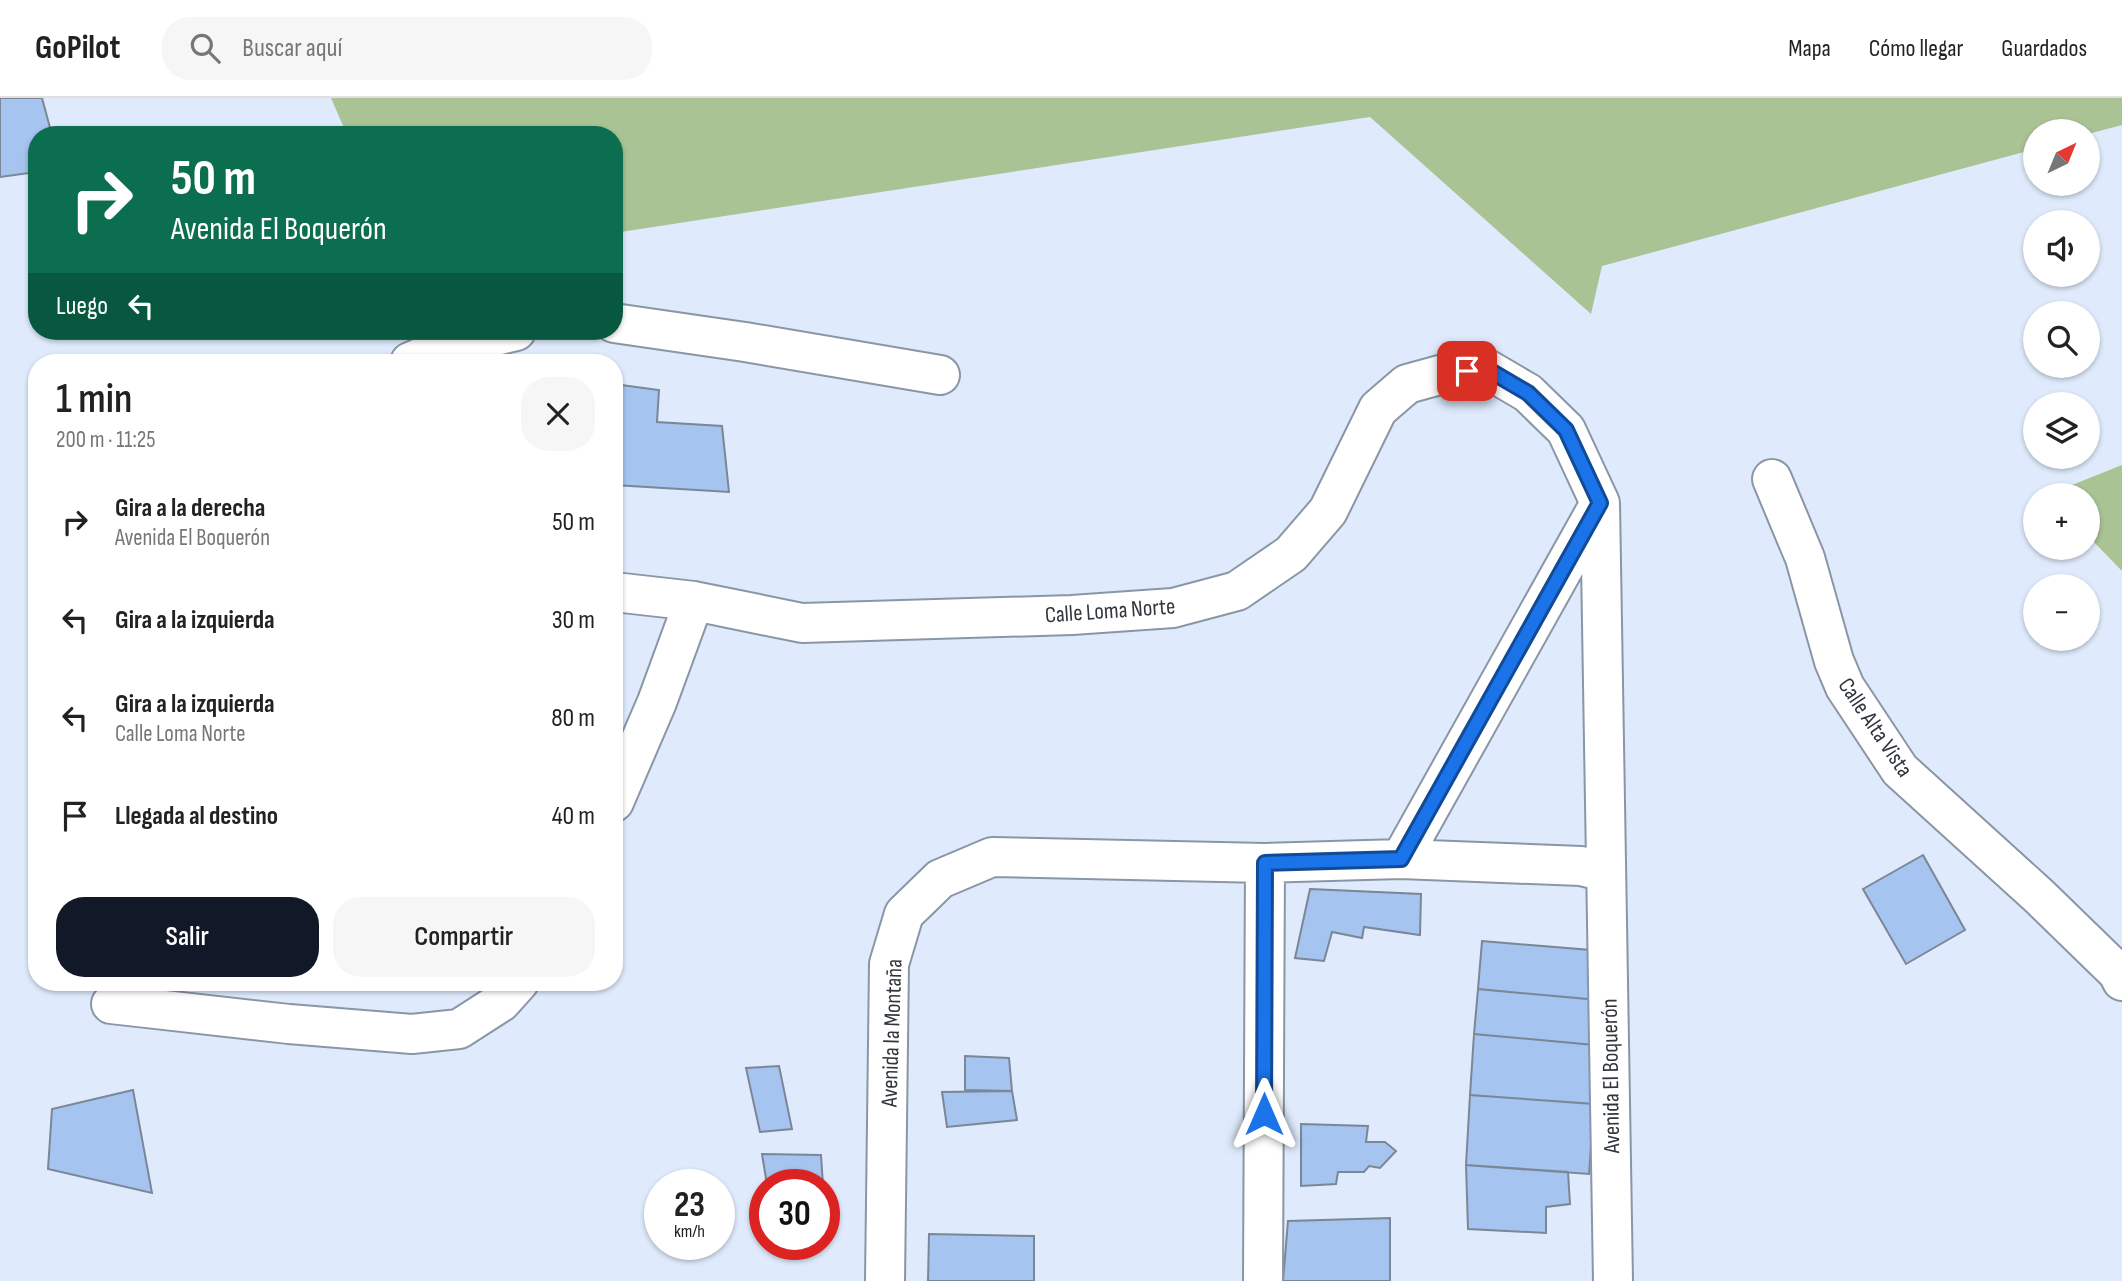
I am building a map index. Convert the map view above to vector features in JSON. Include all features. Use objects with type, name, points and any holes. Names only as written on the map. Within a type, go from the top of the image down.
[{"type":"street","points":[[623,324],[940,375]]},
{"type":"street","points":[[429,354],[479,340]]},
{"type":"street","name":"Calle Loma Norte","points":[[623,593],[694,601],[802,623],[1072,615],[1173,608],[1237,591],[1291,554],[1328,511],[1378,409],[1407,384],[1447,373],[1487,369],[1528,393],[1566,430],[1600,503]]},
{"type":"street","name":"Calle Alta Vista","points":[[1773,480],[1805,558],[1833,661],[1844,687],[1900,770],[2040,897],[2118,973],[2122,981]]},
{"type":"street","points":[[1401,859],[1600,503]]},
{"type":"street","name":"Avenida El Boquerón","points":[[1600,503],[1614,1281]]},
{"type":"street","points":[[623,781],[657,702],[694,601]]},
{"type":"street","name":"Avenida la Montaña","points":[[885,1281],[889,964],[904,914],[940,879],[992,857],[1265,863]]},
{"type":"street","points":[[1263,1281],[1265,863],[1401,859],[1581,866],[1606,872]]},
{"type":"street","points":[[111,1003],[289,1024],[412,1034],[459,1029],[501,1002],[511,991]]},
{"type":"green space","points":[[331,98],[2122,98],[2122,125],[2100,131],[2100,119],[2023,119],[2023,152],[1602,266],[1591,314],[1370,117],[623,232],[623,126],[343,126]]},
{"type":"green space","points":[[2122,465],[2122,571],[2100,548],[2100,483],[2077,483]]},
{"type":"building","points":[[0,98],[42,98],[50,126],[28,126],[28,173],[0,177]]},
{"type":"building","points":[[623,385],[659,390],[657,422],[722,426],[729,492],[623,486]]},
{"type":"building","points":[[1923,855],[1965,930],[1906,964],[1863,889]]},
{"type":"building","points":[[1310,889],[1421,894],[1420,935],[1364,927],[1362,938],[1332,932],[1324,961],[1295,958]]},
{"type":"building","points":[[1482,941],[1603,951],[1598,1000],[1478,989]]},
{"type":"building","points":[[1478,989],[1598,1000],[1594,1045],[1474,1034]]},
{"type":"building","points":[[1474,1034],[1594,1045],[1594,1104],[1470,1095]]},
{"type":"building","points":[[965,1056],[1009,1058],[1012,1091],[965,1090]]},
{"type":"building","points":[[779,1066],[792,1129],[760,1132],[746,1068]]},
{"type":"building","points":[[133,1090],[152,1193],[48,1169],[52,1109]]},
{"type":"building","points":[[1012,1091],[1017,1120],[947,1127],[942,1092]]},
{"type":"building","points":[[1470,1095],[1594,1104],[1589,1174],[1466,1165]]},
{"type":"building","points":[[1301,1124],[1368,1126],[1366,1142],[1385,1142],[1396,1151],[1380,1168],[1369,1166],[1364,1172],[1338,1172],[1336,1184],[1301,1186]]},
{"type":"building","points":[[762,1154],[821,1155],[822,1169],[764,1169]]},
{"type":"building","points":[[1466,1165],[1568,1172],[1570,1204],[1546,1207],[1546,1233],[1468,1229]]},
{"type":"building","points":[[1390,1218],[1390,1281],[1283,1281],[1288,1221]]},
{"type":"building","points":[[929,1234],[1034,1236],[1034,1281],[928,1281]]},
{"type":"route","points":[[1264,1114],[1265,863],[1401,859],[1600,503],[1566,430],[1528,393],[1487,369],[1467,371]]}]
